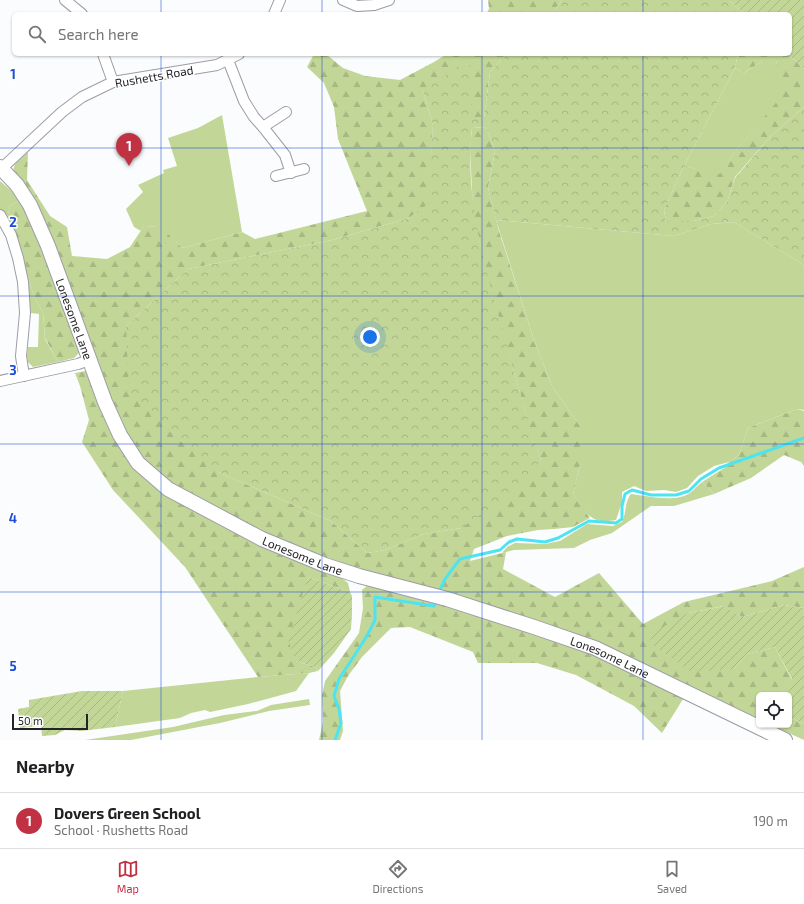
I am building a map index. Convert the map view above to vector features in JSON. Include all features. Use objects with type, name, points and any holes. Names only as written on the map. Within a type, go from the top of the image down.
[{"type":"street","points":[[66,0],[80,12]]},
{"type":"street","points":[[275,12],[280,0]]},
{"type":"street","points":[[343,0],[357,6],[374,5],[389,0]]},
{"type":"street","points":[[104,56],[113,82]]},
{"type":"street","name":"Rushetts Road","points":[[1,168],[62,112],[82,97],[113,82],[217,65],[235,56]]},
{"type":"street","points":[[228,60],[244,100],[254,117],[264,127],[285,155],[290,173]]},
{"type":"street","points":[[264,127],[286,112]]},
{"type":"street","name":"Lonesome Lane","points":[[1,168],[16,185],[30,205],[48,246],[105,402],[120,435],[138,463],[168,489],[262,539],[325,565],[359,576],[447,599],[595,648],[785,740]]},
{"type":"street","points":[[276,176],[304,169]]},
{"type":"street","points":[[0,216],[11,236],[18,258],[23,282],[25,313],[21,356],[24,376]]},
{"type":"street","points":[[0,381],[78,364],[89,360]]},
{"type":"green space","points":[[488,0],[562,0],[553,12],[487,12],[489,9]]},
{"type":"green space","points":[[562,0],[729,0],[742,12],[553,12]]},
{"type":"green space","points":[[729,0],[804,0],[804,69],[790,56],[792,56],[792,12],[742,12]]},
{"type":"green space","points":[[313,56],[328,56],[343,68],[365,76],[400,80],[444,56],[505,56],[490,72],[484,118],[473,118],[423,91],[433,125],[429,204],[409,218],[332,240],[188,269],[126,326],[218,472],[331,521],[367,553],[385,550],[424,534],[461,528],[541,460],[531,432],[486,273],[473,210],[470,149],[472,128],[486,127],[495,151],[488,188],[499,231],[534,340],[552,386],[580,426],[580,465],[573,494],[590,518],[573,527],[538,530],[507,536],[474,549],[470,561],[506,552],[503,569],[555,597],[599,573],[643,624],[684,602],[772,581],[804,567],[804,608],[784,605],[742,617],[724,606],[688,613],[734,669],[747,654],[775,647],[792,680],[782,692],[756,692],[756,718],[689,686],[683,699],[662,733],[634,706],[576,675],[537,663],[478,663],[473,652],[410,627],[391,628],[362,657],[348,676],[340,691],[343,731],[340,740],[319,740],[323,722],[322,695],[325,681],[359,633],[363,608],[362,590],[369,584],[447,592],[362,570],[294,545],[225,515],[175,486],[142,459],[125,433],[12,174],[15,164],[28,152],[27,180],[50,216],[67,227],[72,256],[107,259],[130,247],[144,226],[161,227],[182,248],[242,232],[255,239],[367,211],[338,139],[334,107],[324,83],[307,67]]},
{"type":"green space","points":[[505,56],[738,56],[735,68],[684,166],[664,210],[666,221],[693,221],[714,216],[727,202],[735,178],[770,137],[804,107],[804,265],[734,222],[711,224],[674,236],[496,220],[488,188],[495,151],[486,127],[472,128],[470,155],[471,182],[478,234],[518,384],[541,460],[519,489],[461,528],[424,534],[385,550],[367,553],[331,521],[218,472],[167,429],[129,392],[126,326],[188,269],[332,240],[409,218],[428,204],[433,125],[423,91],[469,59],[473,118],[484,118],[490,72]]},
{"type":"green space","points":[[738,56],[790,56],[804,69],[804,107],[770,137],[735,177],[727,202],[714,216],[693,221],[666,221],[664,210],[684,166],[720,174],[734,153],[784,93],[776,61],[762,61],[744,73],[735,68]]},
{"type":"green space","points":[[762,61],[776,61],[785,93],[734,153],[720,175],[684,166],[735,68],[744,73]]},
{"type":"green space","points":[[222,115],[242,232],[182,248],[160,227],[144,226],[141,231],[134,227],[126,209],[143,192],[138,185],[164,173],[163,170],[177,166],[168,138],[198,128]]},
{"type":"green space","points":[[0,181],[21,199],[10,206],[7,218],[0,210]]},
{"type":"green space","points":[[21,199],[39,235],[80,352],[74,358],[58,362],[45,338],[43,313],[34,297],[18,240],[7,218],[10,206]]},
{"type":"green space","points":[[496,220],[674,236],[711,224],[734,222],[804,265],[804,410],[797,409],[748,428],[739,455],[729,462],[714,466],[698,476],[687,488],[676,492],[664,490],[646,491],[634,486],[622,492],[622,502],[616,520],[600,521],[594,519],[585,512],[573,494],[580,465],[580,426],[552,386],[534,340]]},
{"type":"green space","points":[[25,264],[34,297],[43,313],[45,339],[58,362],[33,367],[28,362],[28,347],[38,347],[39,314],[31,313]]},
{"type":"green space","points":[[86,371],[135,466],[338,575],[348,583],[350,592],[308,577],[296,661],[315,667],[318,671],[258,677],[185,567],[113,490],[82,442],[89,420],[75,373]]},
{"type":"green space","points":[[797,409],[804,411],[804,466],[801,462],[784,455],[751,478],[714,494],[702,482],[726,467],[729,462],[739,455],[748,428]]},
{"type":"green space","points":[[702,482],[714,494],[674,506],[651,506],[612,533],[590,540],[574,548],[514,550],[502,553],[507,547],[515,543],[545,544],[560,541],[587,524],[613,526],[622,522],[625,515],[627,501],[631,494],[661,498],[677,498],[690,493]]},
{"type":"green space","points":[[308,577],[350,592],[352,596],[351,629],[334,653],[318,671],[315,667],[296,661],[288,640]]},
{"type":"green space","points":[[784,605],[804,608],[804,724],[792,718],[792,692],[781,692],[792,679],[775,647],[747,654],[734,669],[691,672],[654,646],[648,635],[688,613],[725,606],[742,617]]},
{"type":"green space","points":[[309,673],[296,691],[248,704],[210,712],[205,710],[191,713],[180,718],[115,727],[123,691]]},
{"type":"green space","points":[[82,691],[123,691],[115,727],[81,731],[65,730],[55,735],[42,736],[41,726],[20,728],[18,709],[29,707],[29,700]]},
{"type":"green space","points":[[309,699],[310,705],[269,711],[220,723],[131,740],[85,740],[173,727],[224,715],[257,711],[271,705]]},
{"type":"green space","points":[[792,718],[804,724],[804,740],[778,728],[792,728]]},
{"type":"waterway","points":[[439,592],[445,579],[460,559],[500,550],[509,542],[517,539],[545,542],[558,538],[589,521],[616,523],[622,519],[622,506],[625,494],[632,490],[651,495],[676,495],[689,491],[701,479],[719,468],[804,438]]},
{"type":"waterway","points":[[335,740],[341,723],[339,709],[334,696],[339,679],[367,636],[375,620],[375,597],[434,606],[436,601]]},
{"type":"place","name":"Dovers Green School","points":[[129,166]]}]
